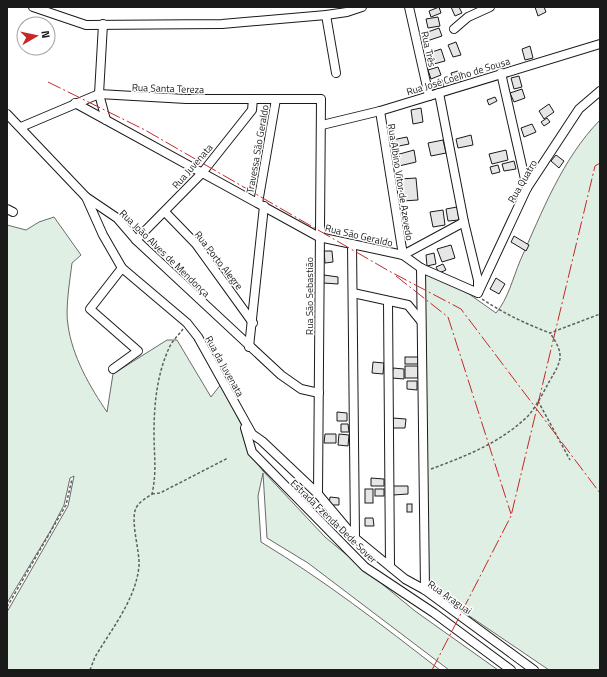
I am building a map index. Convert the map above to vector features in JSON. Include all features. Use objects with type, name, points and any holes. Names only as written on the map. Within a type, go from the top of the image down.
[{"type":"street","points":[[33,7],[86,25],[222,24],[326,15],[347,12],[362,7]]},
{"type":"street","name":"Rua Três","points":[[409,7],[429,96]]},
{"type":"street","points":[[454,29],[468,17],[490,7]]},
{"type":"street","points":[[326,15],[336,73]]},
{"type":"street","points":[[102,24],[99,94],[106,120]]},
{"type":"street","name":"Rua José Coelho de Sousa","points":[[322,125],[380,111],[600,44]]},
{"type":"street","points":[[501,74],[527,188]]},
{"type":"street","name":"Rua Quatro","points":[[478,293],[527,188],[579,109],[600,91]]},
{"type":"street","points":[[439,93],[464,222],[478,280],[478,293]]},
{"type":"street","name":"Rua Santa Tereza","points":[[21,127],[99,94],[186,99],[321,99]]},
{"type":"street","name":"Travessa São Geraldo","points":[[250,347],[261,205],[276,99]]},
{"type":"street","name":"Rua São Sebastião","points":[[318,494],[321,99]]},
{"type":"street","name":"Rua Juvenata","points":[[136,240],[202,173],[252,110],[253,100]]},
{"type":"street","name":"Rua São Geraldo","points":[[75,103],[319,237],[403,255],[421,268],[478,293]]},
{"type":"street","name":"Rua Albino Vitor de Azevedo","points":[[380,111],[403,255]]},
{"type":"street","name":"Rua João Alves de Mendonça","points":[[7,114],[86,197],[117,218],[136,240],[250,347],[290,382],[301,389],[319,393]]},
{"type":"street","name":"Rua da Juvenata","points":[[86,197],[103,235],[122,268],[187,324],[198,337],[252,434],[262,441],[318,494],[355,538]]},
{"type":"street","name":"Rua Porto Alegre","points":[[165,212],[196,244],[253,323]]},
{"type":"street","points":[[403,255],[464,222]]},
{"type":"street","points":[[352,244],[355,538]]},
{"type":"street","points":[[113,370],[138,351],[90,309],[122,268]]},
{"type":"street","points":[[421,268],[425,590]]},
{"type":"street","points":[[353,293],[388,302],[408,305],[421,321]]},
{"type":"street","points":[[388,302],[390,566]]},
{"type":"street","name":"Estrada Fzenda Dede Sover","points":[[245,423],[252,452],[365,567],[434,613],[511,670]]},
{"type":"street","name":"Rua Araguai","points":[[355,538],[405,579],[425,590],[534,670]]},
{"type":"path","points":[[424,472],[476,452],[504,435],[528,415],[559,365],[560,348],[550,333],[496,309],[478,293]]},
{"type":"path","points":[[550,333],[600,314]]},
{"type":"path","points":[[152,494],[156,476],[154,434],[155,407],[161,371],[171,345],[187,324]]},
{"type":"path","points":[[538,400],[570,460]]},
{"type":"path","points":[[90,670],[95,657],[137,582],[139,564],[134,519],[136,508],[143,500],[152,494],[160,492],[228,458]]},
{"type":"path","points":[[7,607],[66,505],[72,478]]},
{"type":"green space","points":[[600,120],[600,670],[549,670],[428,588],[425,272],[469,294],[496,313],[507,295],[520,261],[554,187],[575,152]]},
{"type":"green space","points":[[54,217],[81,255],[72,263],[67,303],[68,325],[73,348],[78,360],[94,392],[107,412],[113,374],[167,340],[177,340],[211,397],[221,384],[242,426],[250,454],[263,471],[325,537],[415,611],[498,670],[449,670],[308,563],[267,538],[263,473],[258,496],[261,542],[330,587],[440,670],[7,670],[7,612],[68,506],[74,476],[70,478],[64,505],[51,530],[7,603],[7,225],[26,230],[39,222]]},
{"type":"building","points":[[439,7],[441,13],[431,17],[429,11]]},
{"type":"building","points":[[451,7],[459,7],[462,13],[455,16]]},
{"type":"building","points":[[535,7],[544,7],[546,12],[538,16]]},
{"type":"building","points":[[438,17],[440,26],[428,28],[426,19]]},
{"type":"building","points":[[439,28],[442,36],[427,41],[425,33]]},
{"type":"building","points":[[456,42],[461,55],[453,57],[448,45]]},
{"type":"building","points":[[530,46],[533,58],[525,60],[522,49]]},
{"type":"building","points":[[441,49],[445,61],[430,65],[426,54]]},
{"type":"building","points":[[438,67],[441,75],[431,79],[428,70]]},
{"type":"building","points":[[458,71],[461,83],[454,84],[451,73]]},
{"type":"building","points":[[519,76],[522,87],[514,89],[511,78]]},
{"type":"building","points":[[442,80],[444,87],[434,90],[432,83]]},
{"type":"building","points":[[522,89],[525,98],[514,102],[510,93]]},
{"type":"building","points":[[495,97],[497,101],[489,105],[487,100]]},
{"type":"building","points":[[549,104],[554,112],[544,119],[539,111]]},
{"type":"building","points":[[421,108],[423,122],[413,124],[411,110]]},
{"type":"building","points":[[547,118],[550,122],[544,126],[541,122]]},
{"type":"building","points":[[532,124],[536,132],[524,137],[521,128]]},
{"type":"building","points":[[471,135],[473,145],[458,148],[456,139]]},
{"type":"building","points":[[407,137],[409,144],[394,147],[392,140]]},
{"type":"building","points":[[443,140],[446,153],[431,156],[428,143]]},
{"type":"building","points":[[414,150],[416,162],[399,166],[396,155]]},
{"type":"building","points":[[506,150],[508,160],[492,164],[489,154]]},
{"type":"building","points":[[556,155],[564,161],[559,168],[551,161]]},
{"type":"building","points":[[514,161],[516,169],[504,171],[502,164]]},
{"type":"building","points":[[498,165],[500,172],[492,174],[490,167]]},
{"type":"building","points":[[416,178],[418,200],[402,201],[400,179]]},
{"type":"building","points":[[457,207],[459,220],[448,221],[446,209]]},
{"type":"building","points":[[443,210],[445,225],[433,227],[430,212]]},
{"type":"building","points":[[514,236],[529,245],[526,251],[511,242]]},
{"type":"building","points":[[451,245],[455,258],[442,262],[437,249]]},
{"type":"building","points":[[324,251],[332,251],[333,262],[325,263]]},
{"type":"building","points":[[434,253],[436,264],[427,266],[426,255]]},
{"type":"building","points":[[443,264],[446,270],[439,273],[436,267]]},
{"type":"building","points":[[324,275],[338,277],[338,284],[323,283]]},
{"type":"building","points":[[496,278],[505,284],[499,294],[490,289]]},
{"type":"building","points":[[405,357],[418,357],[418,364],[405,364]]},
{"type":"building","points":[[373,362],[384,363],[383,374],[372,373]]},
{"type":"building","points":[[405,366],[418,366],[418,378],[405,378]]},
{"type":"building","points":[[393,368],[404,369],[404,379],[392,378]]},
{"type":"building","points":[[407,381],[417,381],[417,390],[407,389]]},
{"type":"building","points":[[337,412],[347,413],[347,421],[337,421]]},
{"type":"building","points":[[393,418],[406,419],[405,428],[393,428]]},
{"type":"building","points":[[341,424],[348,424],[349,432],[341,432]]},
{"type":"building","points":[[325,434],[336,434],[336,443],[324,443]]},
{"type":"building","points":[[339,434],[349,435],[348,446],[338,445]]},
{"type":"building","points":[[371,478],[384,479],[384,486],[371,486]]},
{"type":"building","points":[[392,486],[408,486],[408,494],[393,495]]},
{"type":"building","points":[[365,489],[373,489],[373,503],[365,503]]},
{"type":"building","points":[[375,489],[384,489],[384,496],[375,496]]},
{"type":"building","points":[[330,497],[339,498],[339,505],[329,505]]},
{"type":"building","points":[[407,504],[412,504],[412,512],[407,512]]},
{"type":"building","points":[[365,518],[373,518],[374,526],[365,526]]},
{"type":"power","points":[[48,82],[145,130],[389,271],[461,309],[600,493]]},
{"type":"power","points":[[432,670],[511,516],[595,166],[600,163]]},
{"type":"power","points":[[396,276],[448,317],[511,514]]}]
